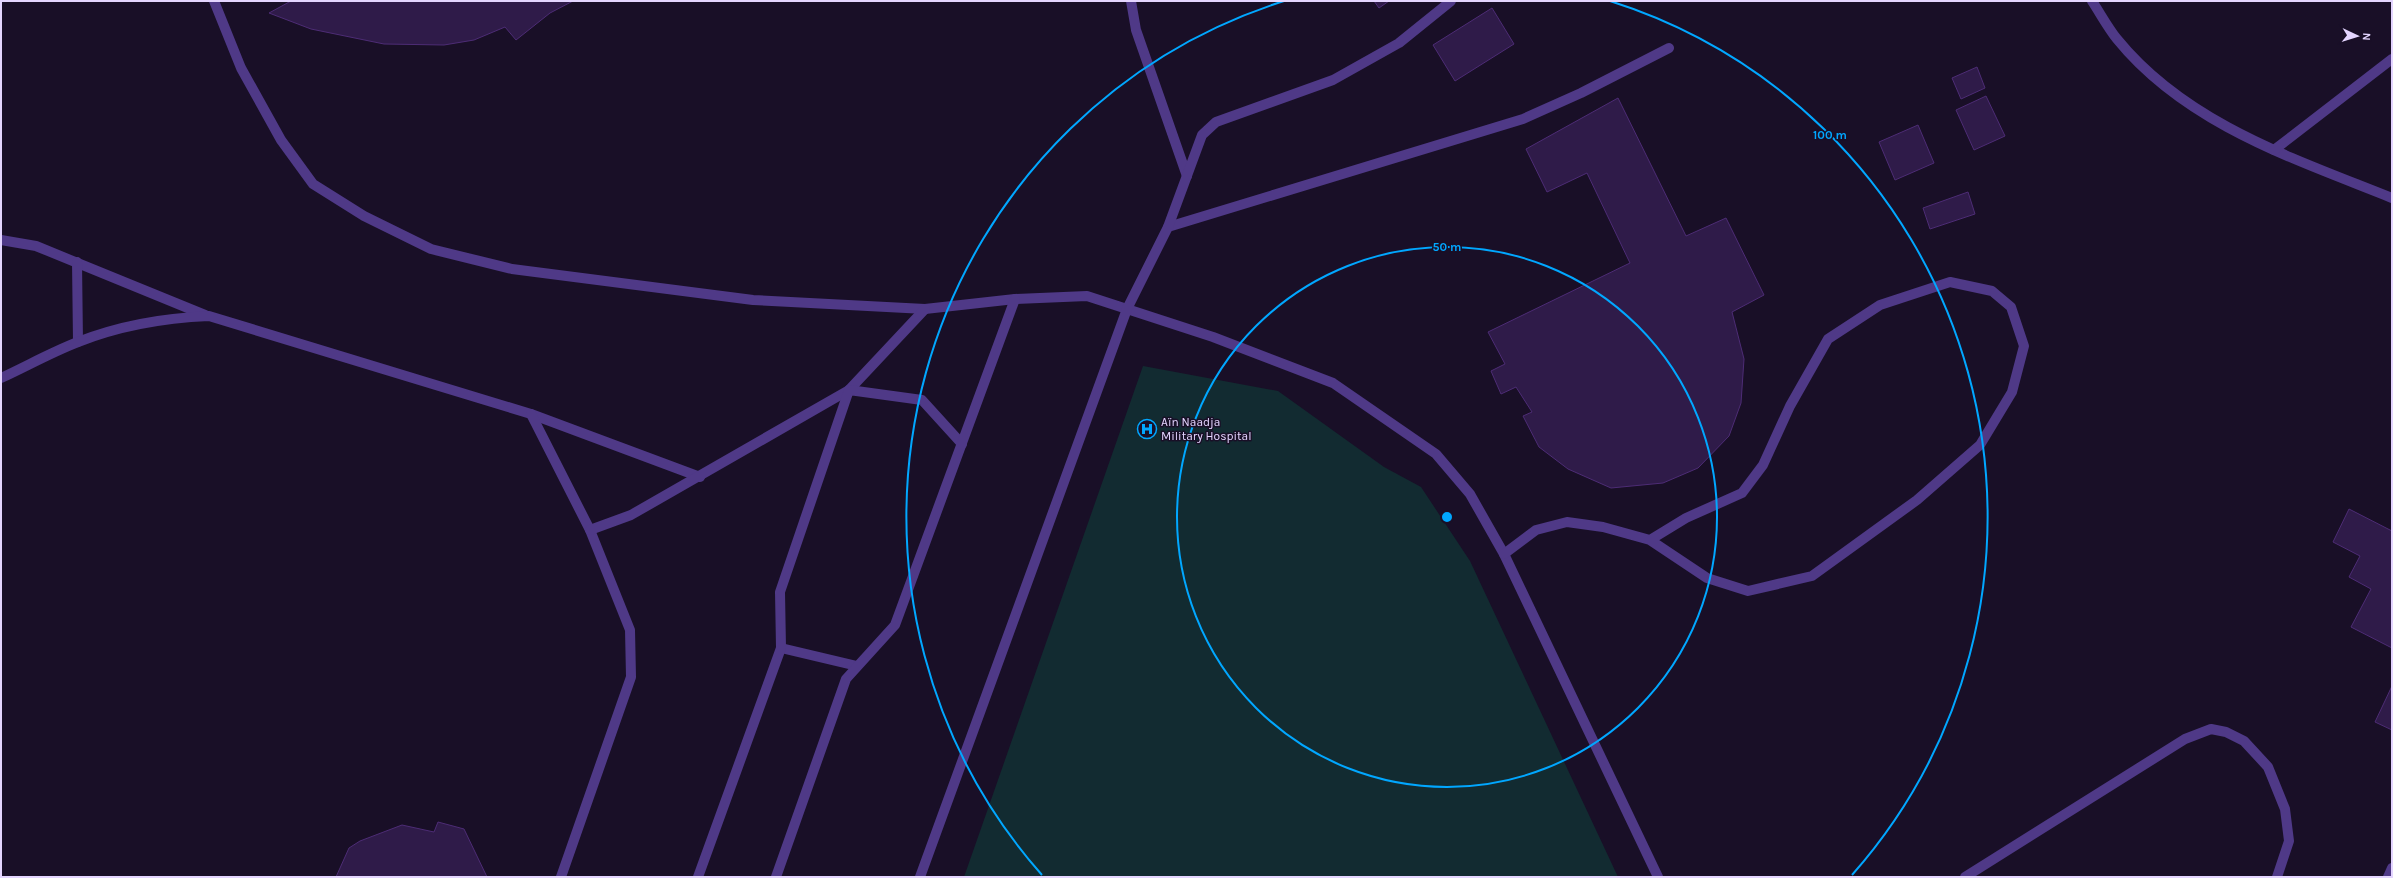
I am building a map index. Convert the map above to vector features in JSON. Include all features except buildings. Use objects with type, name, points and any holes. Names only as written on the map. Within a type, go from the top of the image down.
[{"type":"street","points":[[214,1],[241,68],[281,140],[312,184],[364,216],[431,249],[512,269],[753,300],[925,309],[1015,299],[1087,296],[1213,337],[1334,384],[1436,454],[1470,494],[1504,554],[1658,877]]},
{"type":"street","points":[[1131,1],[1136,30],[1187,176]]},
{"type":"street","points":[[920,877],[1128,310],[1168,227],[1202,136],[1216,122],[1333,80],[1399,43],[1451,1]]},
{"type":"street","points":[[2092,1],[2117,39],[2158,81],[2210,118],[2274,150],[2392,198]]},
{"type":"street","points":[[1168,227],[1523,119],[1581,93],[1669,48]]},
{"type":"street","points":[[2274,150],[2392,58]]},
{"type":"street","points":[[1,240],[36,246],[209,316],[531,414],[700,477]]},
{"type":"street","points":[[77,262],[78,342]]},
{"type":"street","points":[[1504,554],[1536,530],[1567,522],[1603,527],[1650,540],[1707,578],[1748,591],[1812,576],[1917,500],[1980,445],[2012,392],[2024,346],[2011,307],[1992,290],[1950,282],[1880,305],[1828,339],[1790,406],[1763,465],[1742,493],[1686,518],[1650,540]]},
{"type":"street","points":[[776,877],[846,679],[895,625],[1015,299]]},
{"type":"street","points":[[590,530],[630,515],[700,477],[849,390],[925,309]]},
{"type":"street","points":[[1,378],[78,342],[146,322],[168,318],[209,316]]},
{"type":"street","points":[[849,390],[922,400],[962,444]]},
{"type":"street","points":[[698,877],[781,648],[780,592],[849,390]]},
{"type":"street","points":[[531,414],[590,530],[630,630],[631,677],[563,866],[561,877]]},
{"type":"street","points":[[781,648],[857,666]]},
{"type":"street","points":[[1965,877],[2185,740],[2211,729],[2226,732],[2244,741],[2268,767],[2285,809],[2289,841],[2277,877]]},
{"type":"street","points":[[2388,877],[2392,868]]},
{"type":"green space","points":[[1143,366],[1278,391],[1384,467],[1421,487],[1470,561],[1618,877],[964,877]]},
{"type":"place","name":"Aïn Naadja Military Hospital","points":[[1147,429]]}]
